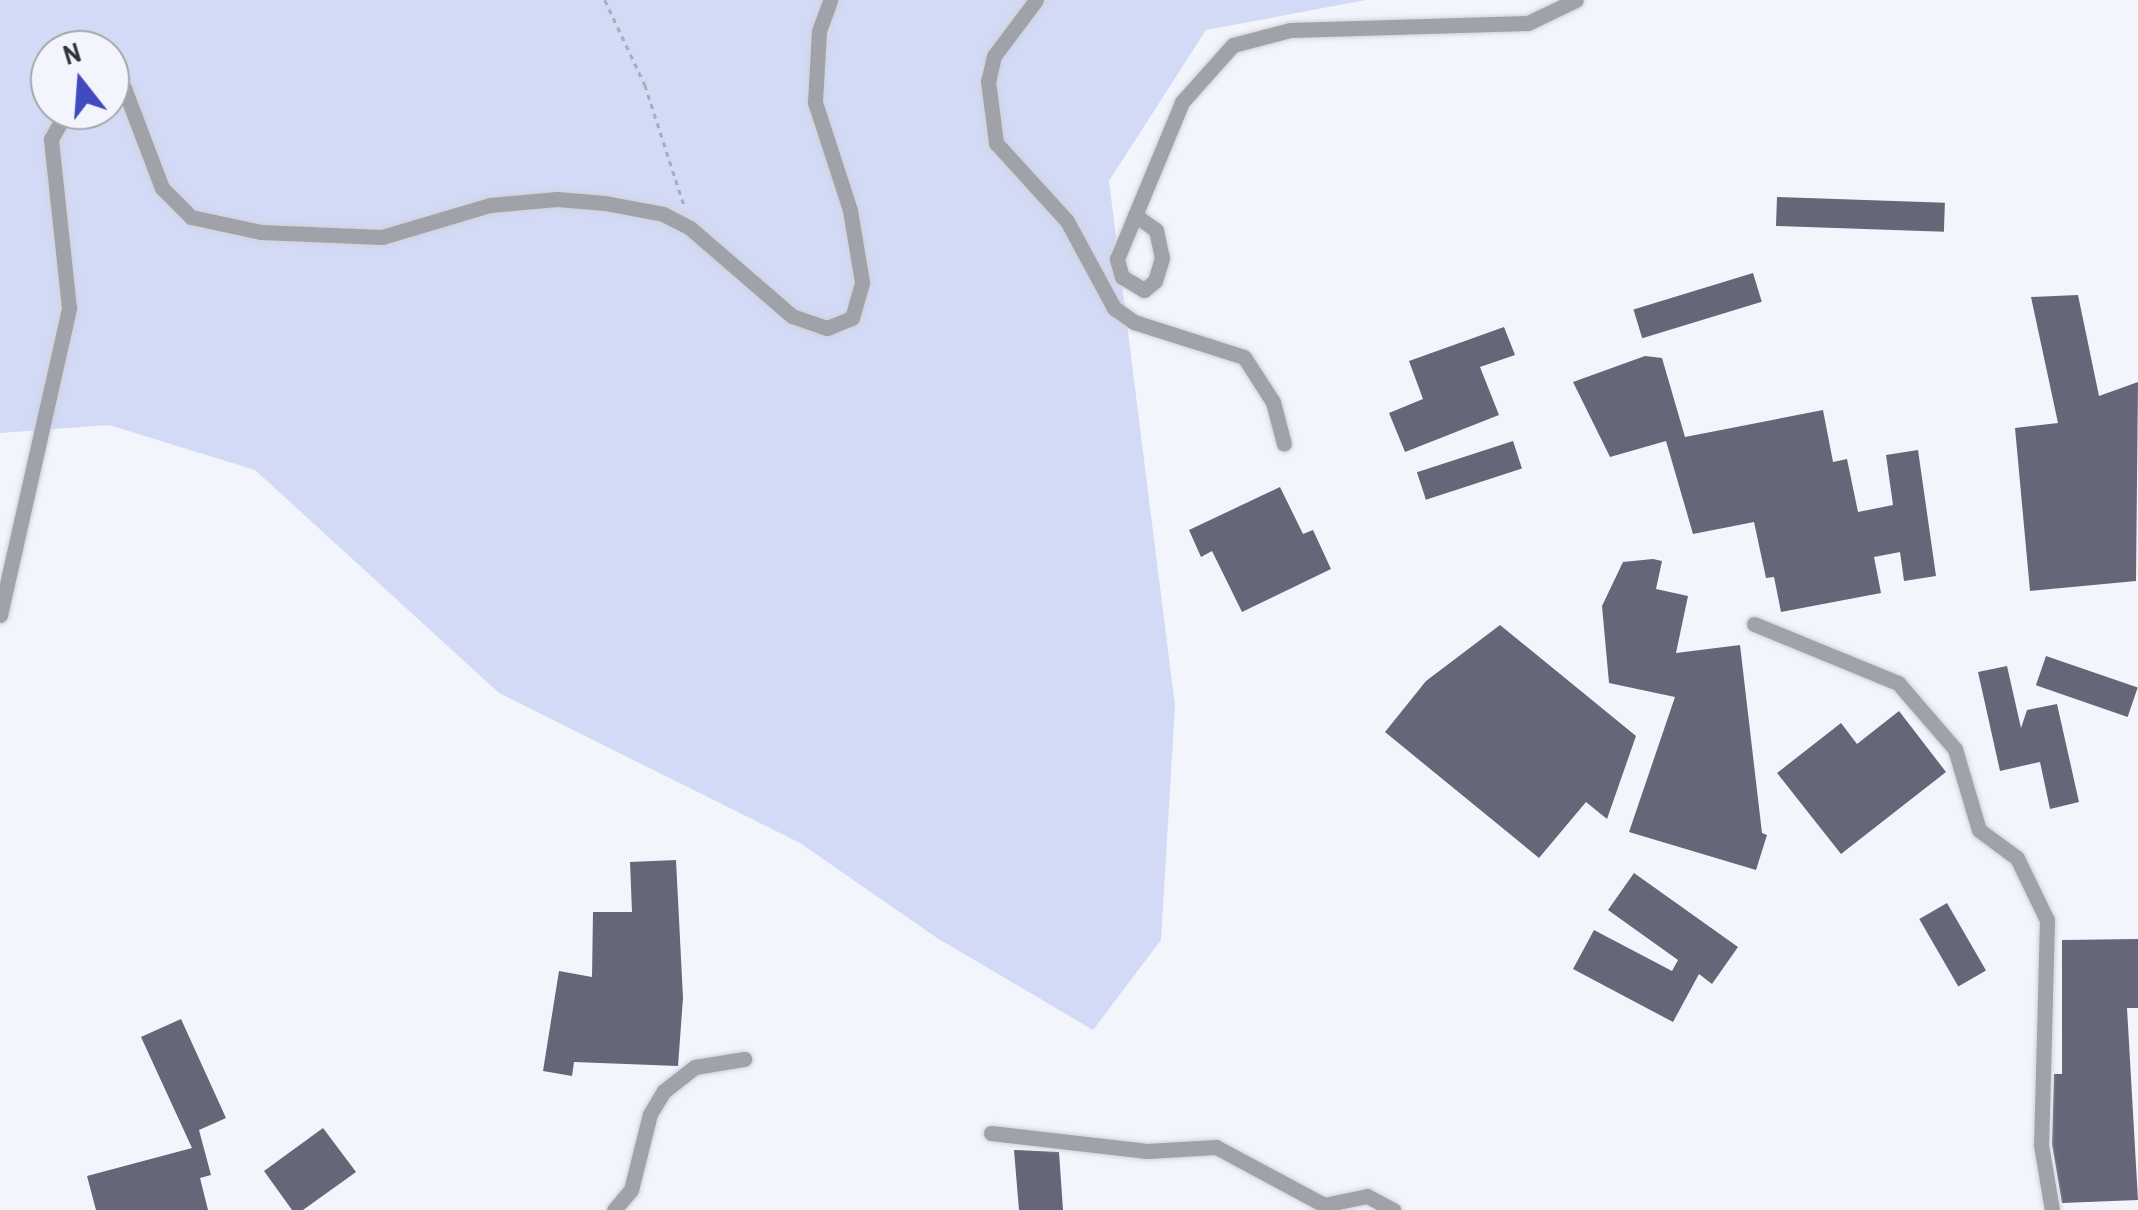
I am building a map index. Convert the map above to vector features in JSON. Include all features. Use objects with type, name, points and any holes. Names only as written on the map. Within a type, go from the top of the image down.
[{"type":"street","points":[[130,104],[162,188],[192,217],[218,226],[382,238],[462,210],[557,198],[663,214],[690,228],[792,316],[827,328],[852,318],[862,282],[815,102],[819,31],[830,0]]},
{"type":"street","points":[[1036,0],[994,56],[988,81],[996,143],[1067,222],[1114,308],[1134,322],[1244,357],[1273,402],[1284,444]]},
{"type":"street","points":[[1135,216],[1182,102],[1233,45],[1290,30],[1528,23],[1576,0]]},
{"type":"street","points":[[0,615],[68,308],[51,140],[57,130]]},
{"type":"street","points":[[1754,624],[1898,684],[1955,748],[1978,830],[2017,858],[2048,920],[2041,1145],[2052,1210]]},
{"type":"street","points":[[614,1210],[631,1190],[650,1114],[664,1091],[695,1068],[744,1059]]},
{"type":"street","points":[[991,1134],[1147,1152],[1216,1147],[1324,1205],[1367,1196],[1394,1210]]},
{"type":"path","points":[[605,0],[674,163],[690,228]]},
{"type":"shaded area","points":[[0,0],[1366,0],[1206,30],[1109,181],[1175,706],[1161,940],[1093,1030],[937,938],[800,843],[499,693],[255,470],[109,425],[0,433]]},
{"type":"building","points":[[1777,197],[1945,203],[1944,232],[1776,226]]},
{"type":"building","points":[[1753,273],[1762,302],[1642,338],[1633,310]]},
{"type":"building","points":[[2078,295],[2099,396],[2138,382],[2136,581],[2030,591],[2015,428],[2058,423],[2031,297]]},
{"type":"building","points":[[1504,327],[1515,355],[1480,367],[1499,415],[1405,452],[1389,413],[1423,399],[1409,361]]},
{"type":"building","points":[[1645,356],[1662,358],[1685,437],[1823,410],[1833,462],[1847,459],[1858,512],[1893,505],[1886,455],[1918,450],[1936,576],[1904,581],[1900,552],[1874,557],[1881,593],[1781,612],[1774,577],[1766,578],[1754,522],[1693,534],[1666,441],[1610,457],[1573,382]]},
{"type":"building","points":[[1513,441],[1522,469],[1426,500],[1417,472]]},
{"type":"building","points":[[1280,487],[1303,534],[1313,530],[1331,569],[1242,612],[1212,551],[1201,557],[1189,530]]},
{"type":"building","points":[[1662,561],[1656,589],[1688,596],[1676,653],[1740,645],[1762,833],[1767,835],[1756,870],[1629,832],[1675,697],[1609,683],[1602,606],[1623,562]]},
{"type":"building","points":[[1500,625],[1636,736],[1607,819],[1586,802],[1539,858],[1385,732],[1426,681]]},
{"type":"building","points":[[2046,656],[2138,688],[2128,717],[2036,685]]},
{"type":"building","points":[[2007,666],[2021,728],[2027,710],[2057,704],[2079,802],[2050,809],[2040,762],[2000,771],[1978,672]]},
{"type":"building","points":[[1899,711],[1946,772],[1841,854],[1777,773],[1841,723],[1857,744]]},
{"type":"building","points":[[676,860],[683,998],[678,1066],[574,1062],[572,1076],[543,1071],[559,971],[592,977],[593,912],[632,912],[630,862]]},
{"type":"building","points":[[1634,873],[1738,947],[1712,984],[1699,974],[1673,1022],[1573,969],[1594,930],[1672,971],[1678,960],[1608,910]]},
{"type":"building","points":[[1947,903],[1986,971],[1958,987],[1919,919]]},
{"type":"building","points":[[2138,939],[2138,1008],[2127,1008],[2138,1200],[2062,1203],[2052,1144],[2054,1074],[2062,1074],[2062,940]]},
{"type":"building","points":[[181,1019],[226,1118],[199,1130],[211,1175],[200,1178],[208,1210],[96,1210],[87,1176],[192,1148],[141,1037]]},
{"type":"building","points":[[323,1128],[356,1172],[303,1210],[292,1210],[264,1171]]},
{"type":"building","points":[[1014,1150],[1059,1152],[1063,1210],[1019,1210]]}]
